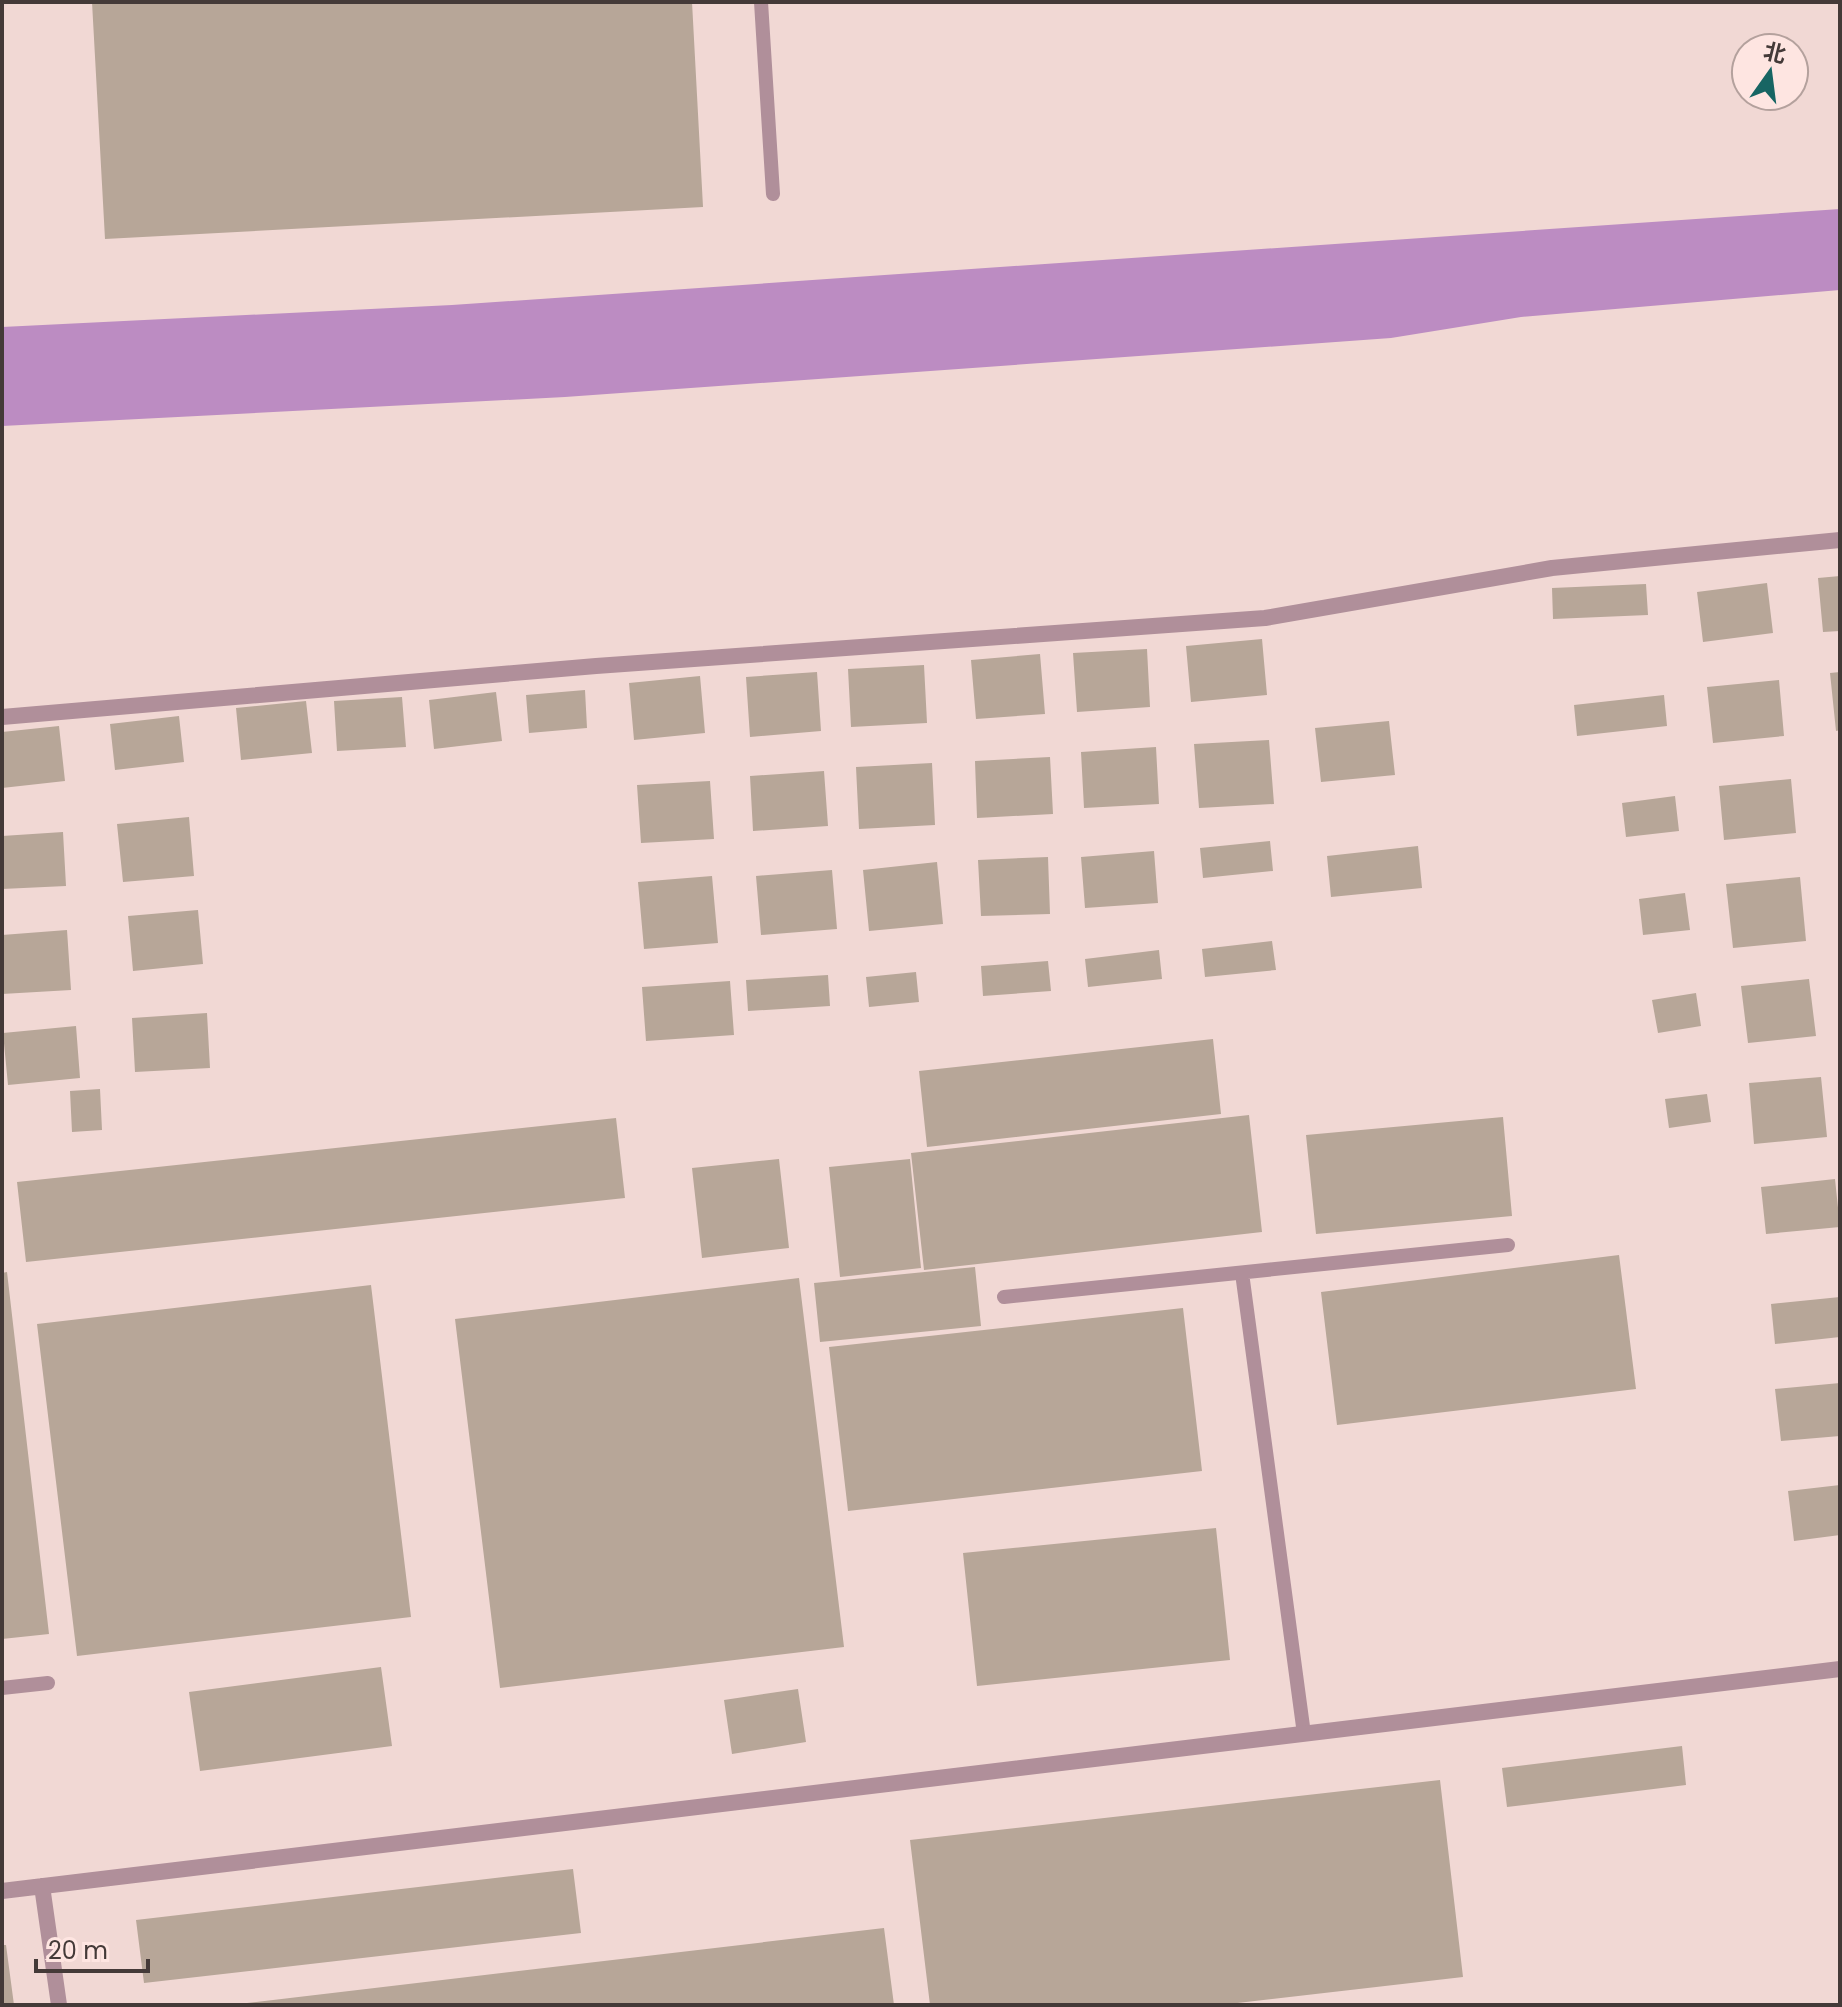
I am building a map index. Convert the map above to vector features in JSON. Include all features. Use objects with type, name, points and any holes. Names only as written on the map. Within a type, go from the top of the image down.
[{"type":"street","points":[[2,717],[580,668],[1265,618],[1552,568],[1840,540]]},
{"type":"street","points":[[2,1891],[1840,1669]]},
{"type":"street","points":[[42,1886],[59,2005]]},
{"type":"lane","points":[[761,2],[773,194]]},
{"type":"lane","points":[[1004,1297],[1508,1245]]},
{"type":"lane","points":[[1242,1273],[1304,1734]]},
{"type":"lane","points":[[2,1688],[48,1683]]},
{"type":"shaded area","points":[[1840,209],[1840,290],[1521,317],[1391,338],[565,397],[2,426],[2,327],[452,305]]},
{"type":"building","points":[[92,2],[692,2],[703,207],[105,239]]},
{"type":"building","points":[[1840,576],[1840,631],[1823,632],[1818,578]]},
{"type":"building","points":[[1767,583],[1773,633],[1703,642],[1697,592]]},
{"type":"building","points":[[1646,584],[1648,615],[1553,619],[1552,588]]},
{"type":"building","points":[[1262,639],[1267,695],[1191,702],[1186,646]]},
{"type":"building","points":[[1147,649],[1150,707],[1077,712],[1073,653]]},
{"type":"building","points":[[1040,654],[1045,714],[976,719],[971,660]]},
{"type":"building","points":[[924,665],[927,723],[851,727],[848,669]]},
{"type":"building","points":[[817,672],[821,731],[750,737],[746,677]]},
{"type":"building","points":[[1840,672],[1840,730],[1836,731],[1830,673]]},
{"type":"building","points":[[700,676],[705,733],[634,740],[629,683]]},
{"type":"building","points":[[1779,680],[1784,736],[1713,743],[1707,687]]},
{"type":"building","points":[[585,690],[587,728],[529,733],[526,695]]},
{"type":"building","points":[[496,692],[502,741],[434,749],[429,700]]},
{"type":"building","points":[[1664,695],[1667,726],[1577,736],[1574,705]]},
{"type":"building","points":[[402,697],[406,747],[337,751],[334,701]]},
{"type":"building","points":[[306,701],[312,753],[241,760],[236,708]]},
{"type":"building","points":[[179,716],[184,762],[115,770],[110,724]]},
{"type":"building","points":[[1389,721],[1395,775],[1321,782],[1315,728]]},
{"type":"building","points":[[59,726],[65,781],[2,788],[2,732]]},
{"type":"building","points":[[1269,740],[1274,804],[1199,808],[1194,744]]},
{"type":"building","points":[[1156,747],[1159,804],[1084,808],[1081,752]]},
{"type":"building","points":[[1050,757],[1053,814],[977,818],[975,761]]},
{"type":"building","points":[[932,763],[935,825],[859,829],[856,767]]},
{"type":"building","points":[[824,771],[828,826],[753,831],[750,776]]},
{"type":"building","points":[[1791,779],[1796,833],[1724,840],[1719,786]]},
{"type":"building","points":[[710,781],[714,839],[641,843],[637,785]]},
{"type":"building","points":[[1675,796],[1679,831],[1626,837],[1622,803]]},
{"type":"building","points":[[189,817],[194,876],[123,882],[117,824]]},
{"type":"building","points":[[63,832],[66,886],[2,889],[2,836]]},
{"type":"building","points":[[1270,841],[1273,871],[1203,878],[1200,848]]},
{"type":"building","points":[[1418,846],[1422,888],[1331,897],[1327,856]]},
{"type":"building","points":[[1154,851],[1158,903],[1085,908],[1081,857]]},
{"type":"building","points":[[1048,857],[1050,914],[981,916],[978,860]]},
{"type":"building","points":[[937,862],[943,924],[869,931],[863,870]]},
{"type":"building","points":[[832,870],[837,929],[761,935],[756,876]]},
{"type":"building","points":[[712,876],[718,943],[644,949],[638,882]]},
{"type":"building","points":[[1800,877],[1806,941],[1733,948],[1726,884]]},
{"type":"building","points":[[1685,893],[1690,930],[1643,935],[1639,899]]},
{"type":"building","points":[[198,910],[203,964],[133,971],[128,916]]},
{"type":"building","points":[[67,930],[71,990],[2,994],[2,935]]},
{"type":"building","points":[[1272,941],[1276,970],[1205,977],[1202,949]]},
{"type":"building","points":[[1159,950],[1162,979],[1088,987],[1085,959]]},
{"type":"building","points":[[1048,961],[1051,991],[983,996],[981,966]]},
{"type":"building","points":[[916,972],[919,1002],[869,1007],[866,977]]},
{"type":"building","points":[[828,975],[830,1006],[748,1011],[746,980]]},
{"type":"building","points":[[1809,979],[1816,1036],[1748,1043],[1741,986]]},
{"type":"building","points":[[730,981],[734,1035],[646,1041],[642,987]]},
{"type":"building","points":[[1696,993],[1701,1026],[1658,1033],[1652,1000]]},
{"type":"building","points":[[207,1013],[210,1068],[135,1072],[132,1018]]},
{"type":"building","points":[[76,1026],[80,1078],[8,1085],[3,1033]]},
{"type":"building","points":[[1213,1039],[1221,1114],[927,1147],[919,1071]]},
{"type":"building","points":[[1821,1077],[1827,1137],[1754,1144],[1749,1083]]},
{"type":"building","points":[[100,1089],[102,1130],[72,1132],[70,1091]]},
{"type":"building","points":[[1707,1094],[1711,1122],[1669,1128],[1665,1099]]},
{"type":"building","points":[[1249,1115],[1262,1232],[924,1270],[911,1153]]},
{"type":"building","points":[[1503,1117],[1512,1216],[1316,1234],[1306,1135]]},
{"type":"building","points":[[616,1118],[625,1198],[26,1262],[17,1182]]},
{"type":"building","points":[[779,1159],[789,1248],[702,1258],[692,1168]]},
{"type":"building","points":[[910,1159],[921,1268],[840,1277],[829,1167]]},
{"type":"building","points":[[1835,1179],[1840,1227],[1766,1234],[1761,1187]]},
{"type":"building","points":[[1619,1255],[1636,1389],[1337,1425],[1321,1292]]},
{"type":"building","points":[[975,1267],[981,1326],[820,1342],[814,1283]]},
{"type":"building","points":[[7,1272],[49,1634],[2,1639],[2,1273]]},
{"type":"building","points":[[799,1278],[844,1647],[500,1688],[455,1319]]},
{"type":"building","points":[[371,1285],[411,1617],[77,1656],[37,1324]]},
{"type":"building","points":[[1840,1297],[1840,1337],[1775,1344],[1771,1304]]},
{"type":"building","points":[[1183,1308],[1202,1471],[848,1511],[829,1347]]},
{"type":"building","points":[[1840,1383],[1840,1436],[1781,1441],[1775,1389]]},
{"type":"building","points":[[1840,1485],[1840,1535],[1794,1541],[1788,1491]]},
{"type":"building","points":[[1216,1528],[1230,1660],[977,1686],[963,1553]]},
{"type":"building","points":[[381,1667],[392,1746],[200,1771],[189,1692]]},
{"type":"building","points":[[798,1689],[806,1742],[732,1754],[724,1700]]},
{"type":"building","points":[[1682,1746],[1686,1785],[1507,1807],[1502,1768]]},
{"type":"building","points":[[1440,1780],[1463,1977],[1220,2005],[930,2005],[910,1840]]},
{"type":"building","points":[[573,1869],[581,1933],[144,1983],[136,1920]]},
{"type":"building","points":[[884,1928],[894,2005],[247,2005],[247,2003]]},
{"type":"building","points":[[2,1945],[6,1945],[14,2005],[2,2005]]}]
